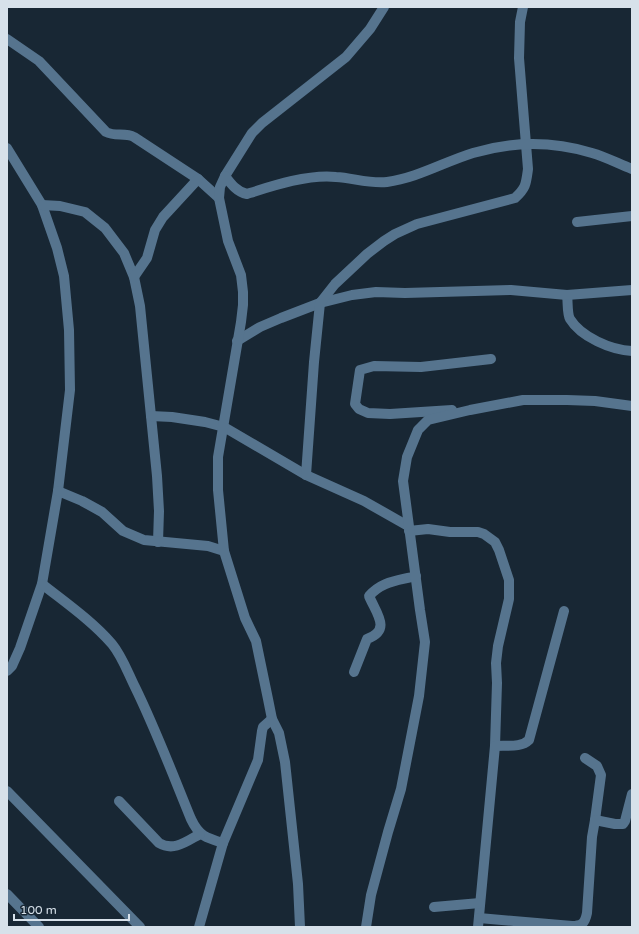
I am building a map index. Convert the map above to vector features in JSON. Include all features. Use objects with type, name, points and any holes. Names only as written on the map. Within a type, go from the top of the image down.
[{"type":"street","points":[[300,927],[298,884],[285,762],[279,733],[272,719],[256,641],[243,610],[224,552],[218,490],[218,457],[243,306],[243,292],[241,275],[228,241],[219,198],[220,187],[225,176],[252,133],[262,123],[346,58],[370,29],[384,7]]},
{"type":"street","points":[[306,475],[320,302],[334,284],[367,254],[395,234],[416,224],[514,198],[526,185],[528,169],[520,58],[520,22],[523,7]]},
{"type":"street","points":[[7,39],[39,61],[106,132],[111,134],[130,135],[198,179],[219,198]]},
{"type":"street","points":[[225,176],[236,189],[247,194],[278,185],[321,177],[334,176],[378,183],[401,179],[473,153],[526,143],[568,147],[593,153],[632,169]]},
{"type":"street","points":[[7,148],[42,205],[57,248],[64,276],[69,330],[70,390],[58,491],[42,584],[20,648],[12,666],[7,672]]},
{"type":"street","points":[[134,276],[146,258],[155,230],[163,217],[198,179]]},
{"type":"street","points":[[42,205],[60,206],[85,212],[105,228],[124,253],[134,276],[140,306],[158,483],[158,542]]},
{"type":"street","points":[[577,222],[632,216]]},
{"type":"street","points":[[237,341],[274,321],[320,302],[352,295],[376,292],[405,293],[511,290],[567,295],[632,290]]},
{"type":"street","points":[[567,295],[569,318],[584,334],[604,345],[632,351]]},
{"type":"street","points":[[470,410],[437,410],[390,414],[368,413],[358,409],[355,404],[360,370],[374,366],[421,367],[491,358]]},
{"type":"street","points":[[366,927],[371,894],[401,789],[419,696],[425,642],[408,528],[403,481],[407,456],[418,430],[428,420],[523,400],[588,401],[632,406]]},
{"type":"street","points":[[151,416],[172,417],[205,422],[224,427],[306,475],[364,501],[408,528],[450,532],[478,532],[490,538],[500,550],[509,580],[509,587],[507,610],[498,646],[496,664],[495,746],[478,923],[572,926],[581,925],[584,923],[587,914],[592,837],[601,775],[597,766],[586,758]]},
{"type":"street","points":[[58,491],[82,500],[102,512],[123,531],[144,540],[179,542],[208,546],[224,552]]},
{"type":"street","points":[[354,672],[367,639],[378,634],[380,630],[380,619],[369,596],[376,589],[385,584],[416,576]]},
{"type":"street","points":[[42,584],[90,622],[112,644],[119,654],[148,716],[191,819],[200,834],[223,843]]},
{"type":"street","points":[[495,746],[520,745],[529,740],[564,611]]},
{"type":"street","points":[[199,927],[223,843],[258,760],[263,727],[272,719]]},
{"type":"street","points":[[7,791],[140,927]]},
{"type":"street","points":[[595,820],[623,824],[632,794]]},
{"type":"street","points":[[119,801],[159,843],[164,846],[176,846],[200,834]]},
{"type":"street","points":[[7,894],[39,927]]},
{"type":"street","points":[[434,907],[480,903]]}]
